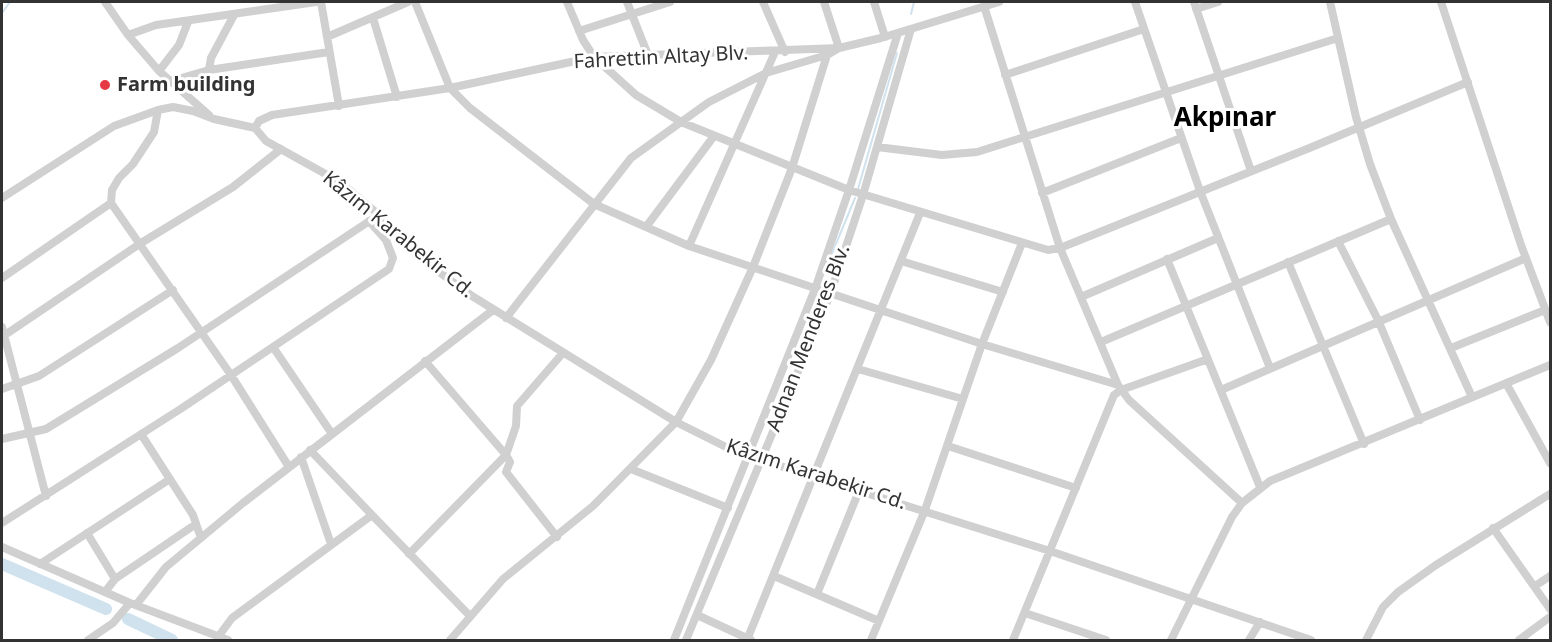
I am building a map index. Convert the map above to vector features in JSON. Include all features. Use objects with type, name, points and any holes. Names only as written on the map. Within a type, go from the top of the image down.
[{"type":"street","points":[[105,2],[128,35],[159,71],[214,119]]},
{"type":"street","points":[[128,35],[156,25],[319,2],[339,105]]},
{"type":"street","points":[[327,37],[408,2]]},
{"type":"street","points":[[416,2],[450,88],[470,108],[594,204],[689,246],[830,295],[1119,387],[1208,359]]},
{"type":"street","points":[[567,2],[579,31],[594,57],[636,95],[681,122],[863,195],[1048,250],[1060,248],[1468,82]]},
{"type":"street","points":[[627,2],[648,55]]},
{"type":"street","points":[[579,31],[670,2]]},
{"type":"street","points":[[763,2],[785,52]]},
{"type":"street","points":[[506,318],[631,158],[709,102],[766,73],[827,55],[839,48],[824,2]]},
{"type":"street","points":[[874,2],[885,37]]},
{"type":"street","name":"Fahrettin Altay Blv.","points":[[255,128],[259,121],[272,115],[450,88],[594,57],[785,52],[839,48],[885,37],[999,2]]},
{"type":"street","points":[[1135,2],[1200,191],[1270,368]]},
{"type":"street","points":[[1218,2],[1195,5],[1251,171]]},
{"type":"street","points":[[1330,2],[1359,126],[1391,219],[1472,397]]},
{"type":"street","points":[[1441,2],[1526,258],[1551,322]]},
{"type":"street","points":[[984,6],[1060,248],[1119,387],[1242,503]]},
{"type":"street","points":[[209,70],[211,58],[234,15]]},
{"type":"street","points":[[373,18],[396,97]]},
{"type":"street","points":[[159,71],[179,45],[188,22]]},
{"type":"street","name":"Adnan Menderes Blv.","points":[[686,640],[830,295],[863,195],[911,28]]},
{"type":"street","points":[[1005,75],[1144,29]]},
{"type":"street","name":"Adnan Menderes Blv.","points":[[674,640],[815,289],[849,190],[898,33]]},
{"type":"street","points":[[877,147],[958,155],[977,152],[1338,38]]},
{"type":"street","points":[[171,81],[209,70],[329,52]]},
{"type":"street","points":[[689,246],[775,52]]},
{"type":"street","points":[[450,640],[469,615],[503,579],[557,537],[631,469],[676,422],[711,360],[753,267],[792,168],[827,55]]},
{"type":"street","points":[[2,198],[114,126],[158,110],[173,107],[255,128]]},
{"type":"street","points":[[158,110],[154,132],[112,190],[111,204],[141,243],[202,332],[289,467]]},
{"type":"street","name":"Kâzım Karabekir Cd.","points":[[255,128],[266,141],[340,182],[379,215],[420,258],[493,310],[676,422],[749,457],[762,459],[815,478],[925,510],[1193,598],[1311,640]]},
{"type":"street","points":[[646,227],[714,136]]},
{"type":"street","points":[[1042,193],[1181,138]]},
{"type":"street","points":[[46,496],[2,333],[141,243],[233,187],[281,149]]},
{"type":"street","points":[[2,278],[111,204]]},
{"type":"street","points":[[697,615],[749,640],[920,213]]},
{"type":"street","points":[[2,439],[46,429],[202,332],[379,215]]},
{"type":"street","points":[[1101,342],[1391,219]]},
{"type":"street","points":[[2,523],[231,375],[389,269],[393,258],[386,240],[369,221]]},
{"type":"street","points":[[1081,297],[1218,238]]},
{"type":"street","points":[[1338,241],[1378,320],[1420,420]]},
{"type":"street","points":[[871,640],[925,510],[982,344],[1022,243]]},
{"type":"street","points":[[1221,390],[1378,320],[1526,258]]},
{"type":"street","points":[[1167,259],[1260,487]]},
{"type":"street","points":[[901,261],[1003,292]]},
{"type":"street","points":[[1288,262],[1364,444]]},
{"type":"street","points":[[2,389],[39,376],[173,290]]},
{"type":"street","points":[[88,640],[133,604],[166,567],[300,457],[493,310]]},
{"type":"street","points":[[1450,348],[1545,310]]},
{"type":"street","points":[[273,347],[332,434]]},
{"type":"street","points":[[409,554],[506,455],[516,426],[517,406],[562,354]]},
{"type":"street","points":[[425,361],[506,455],[510,462],[506,472],[557,537]]},
{"type":"street","points":[[1171,640],[1232,517],[1242,503],[1260,487],[1551,365]]},
{"type":"street","points":[[858,369],[963,399]]},
{"type":"street","points":[[1506,383],[1551,463]]},
{"type":"street","points":[[1013,640],[1112,398],[1119,387]]},
{"type":"street","points":[[141,434],[196,524],[201,538]]},
{"type":"street","points":[[948,446],[1076,488]]},
{"type":"street","points":[[310,450],[469,615]]},
{"type":"street","points":[[300,457],[331,544]]},
{"type":"street","points":[[631,469],[728,508]]},
{"type":"street","points":[[40,564],[170,479]]},
{"type":"street","points":[[817,594],[860,491]]},
{"type":"street","points":[[1366,640],[1376,617],[1390,599],[1493,528],[1551,494]]},
{"type":"street","points":[[219,639],[232,618],[372,515]]},
{"type":"street","points":[[105,592],[115,579],[196,524]]},
{"type":"street","points":[[1493,528],[1551,609]]},
{"type":"street","points":[[87,533],[115,579]]},
{"type":"street","points":[[2,547],[133,604],[219,639],[228,640]]},
{"type":"street","points":[[774,576],[879,621]]},
{"type":"street","points":[[1535,586],[1551,576]]},
{"type":"street","points":[[1025,613],[1095,639],[1106,640]]},
{"type":"street","points":[[1519,640],[1551,618]]},
{"type":"street","points":[[1249,640],[1260,622]]},
{"type":"waterway","points":[[2,13],[10,2]]},
{"type":"waterway","points":[[911,14],[914,2]]},
{"type":"waterway","points":[[858,189],[897,53]]},
{"type":"waterway","points":[[831,256],[855,198]]},
{"type":"waterway","points":[[2,564],[106,609]]},
{"type":"waterway","points":[[128,619],[172,640]]},
{"type":"place","name":"Farm building","points":[[105,85]]},
{"type":"district","name":"Akpınar","points":[[1225,119]]}]
